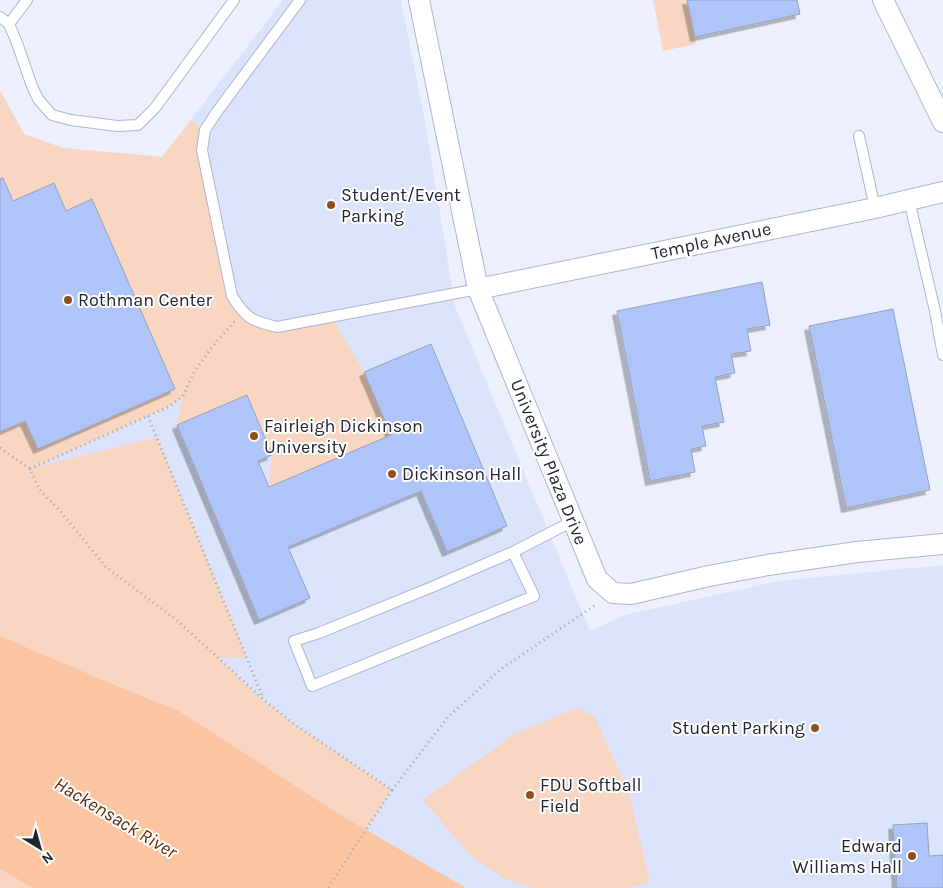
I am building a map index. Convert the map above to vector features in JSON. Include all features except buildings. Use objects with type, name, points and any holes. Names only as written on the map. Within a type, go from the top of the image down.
[{"type":"street","name":"University Plaza Drive","points":[[418,0],[478,289],[597,579],[613,593]]},
{"type":"street","points":[[883,0],[943,122]]},
{"type":"street","name":"Temple Avenue","points":[[478,289],[875,208],[943,192]]},
{"type":"street","points":[[613,593],[631,594],[768,564],[857,552],[943,544]]},
{"type":"lane","points":[[9,24],[27,0]]},
{"type":"lane","points":[[0,17],[9,24],[18,43],[38,99],[52,115],[71,120],[117,126],[138,124],[155,108],[234,0]]},
{"type":"lane","points":[[300,0],[216,113],[206,130],[202,150],[232,296],[242,312],[258,323],[276,327],[478,289]]},
{"type":"lane","points":[[859,136],[875,208]]},
{"type":"lane","points":[[909,200],[939,310],[943,355]]},
{"type":"lane","points":[[513,552],[534,596],[312,686],[294,641],[319,633],[513,552],[573,520]]},
{"type":"path","points":[[30,469],[168,407],[183,396],[194,372],[212,347],[242,312]]},
{"type":"path","points":[[148,416],[264,700]]},
{"type":"path","points":[[0,448],[30,469],[40,490],[60,511],[106,568],[178,621],[264,700],[297,726],[392,790]]},
{"type":"path","points":[[328,888],[392,790],[448,717],[501,669],[613,593]]},
{"type":"shaded area","name":"Fairleigh Dickinson University","points":[[283,0],[401,0],[426,127],[455,306],[590,631],[625,615],[779,581],[943,565],[943,888],[0,888],[0,90],[24,134],[63,148],[162,157]]},
{"type":"shaded area","points":[[653,0],[687,0],[696,44],[663,51]]},
{"type":"shaded area","points":[[0,90],[24,134],[63,148],[162,157],[191,120],[205,130],[202,150],[232,296],[242,312],[276,327],[331,317],[364,372],[391,435],[269,487],[272,455],[246,396],[177,425],[182,397],[168,407],[33,468],[157,437],[247,657],[218,658],[264,701],[297,726],[392,790],[366,830],[179,711],[0,636]]},
{"type":"shaded area","name":"FDU Softball Field","points":[[577,708],[594,716],[628,791],[650,882],[629,888],[534,888],[505,879],[470,855],[423,800],[513,735]]},
{"type":"shaded area","points":[[0,869],[33,888],[0,888]]},
{"type":"water","name":"Hackensack River","points":[[0,636],[179,711],[339,814],[466,888],[33,888],[0,869]]},
{"type":"place","name":"Student/Event Parking","points":[[331,205]]},
{"type":"place","name":"Rothman Center","points":[[68,300]]},
{"type":"place","name":"Fairleigh Dickinson University","points":[[254,436]]},
{"type":"place","name":"Dickinson Hall","points":[[392,474]]},
{"type":"place","name":"Student Parking","points":[[815,728]]},
{"type":"place","name":"FDU Softball Field","points":[[530,795]]},
{"type":"place","name":"Edward Williams Hall","points":[[912,856]]}]
